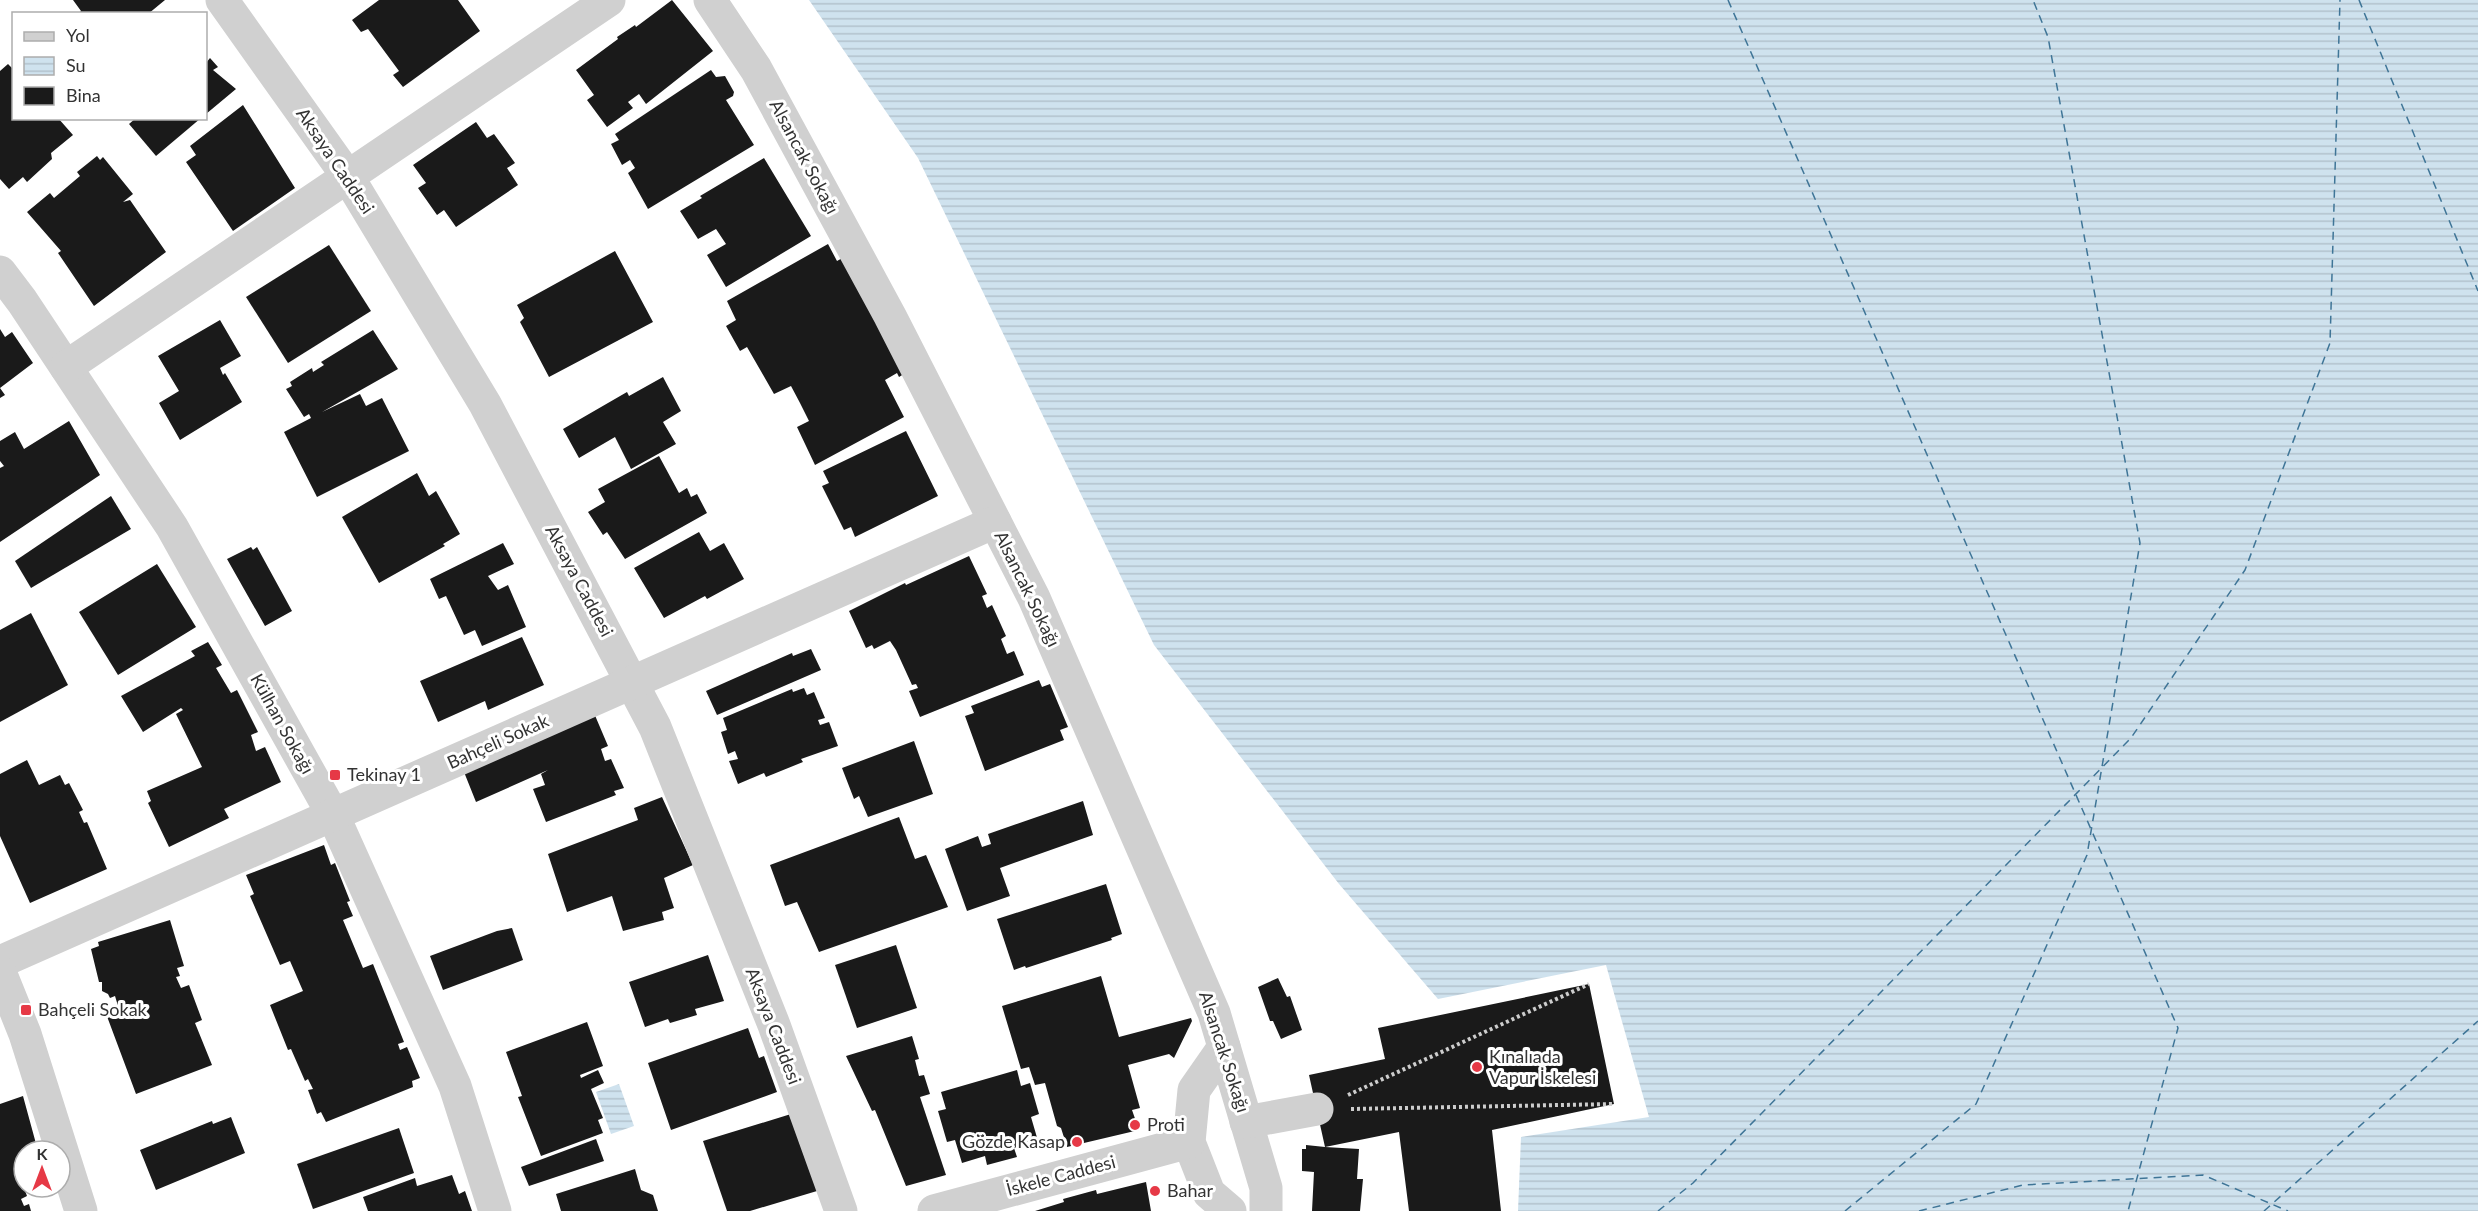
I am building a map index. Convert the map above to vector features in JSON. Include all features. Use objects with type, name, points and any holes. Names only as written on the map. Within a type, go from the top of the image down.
[{"type":"street","name":"Aksaya Caddesi","points":[[222,0],[348,177],[486,404],[655,727],[770,1014],[841,1211]]},
{"type":"street","points":[[66,367],[609,0]]},
{"type":"street","name":"Alsancak Sokağı","points":[[710,0],[761,80],[890,316],[1044,620],[1214,1013],[1266,1188],[1266,1211]]},
{"type":"street","name":"Külhan Sokağı","points":[[0,272],[172,527],[333,815],[455,1086],[495,1211]]},
{"type":"street","name":"Bahçeli Sokak","points":[[0,962],[995,522]]},
{"type":"street","points":[[0,972],[25,1034],[81,1211]]},
{"type":"street","points":[[1224,1047],[1194,1090],[1189,1142],[1209,1193],[1230,1211]]},
{"type":"street","points":[[1246,1122],[1317,1109]]},
{"type":"street","name":"İskele Caddesi","points":[[934,1211],[1189,1142]]},
{"type":"path","points":[[1317,1109],[1589,984]]},
{"type":"path","points":[[1317,1109],[1614,1104]]},
{"type":"water","points":[[809,0],[2478,0],[2478,1211],[1518,1211],[1521,1137],[1649,1117],[1606,965],[1438,999],[1339,884],[1154,645],[918,158]]},
{"type":"water","points":[[619,1084],[634,1126],[611,1134],[596,1092]]},
{"type":"building","points":[[73,0],[165,0],[150,12],[81,11]]},
{"type":"building","points":[[379,0],[458,0],[480,31],[403,87],[393,75],[399,71],[368,29],[361,32],[352,20]]},
{"type":"building","points":[[672,0],[713,51],[646,104],[639,94],[628,102],[633,108],[607,127],[587,100],[594,95],[576,70],[618,39],[617,37],[635,25],[636,27]]},
{"type":"building","points":[[210,58],[218,67],[213,70],[236,89],[207,113],[207,62]]},
{"type":"building","points":[[8,64],[12,68],[12,120],[60,120],[73,135],[51,153],[52,159],[27,182],[23,177],[9,189],[0,179],[0,71]]},
{"type":"building","points":[[711,70],[716,77],[725,76],[734,92],[733,96],[726,100],[754,145],[648,209],[628,173],[635,168],[630,160],[622,165],[611,144],[619,140],[615,134]]},
{"type":"building","points":[[243,105],[295,188],[233,231],[186,162],[196,155],[190,146]]},
{"type":"building","points":[[134,120],[199,120],[156,156],[129,124]]},
{"type":"building","points":[[476,122],[487,138],[494,134],[515,163],[507,168],[518,185],[456,227],[444,210],[437,215],[418,188],[426,183],[413,165]]},
{"type":"building","points":[[97,156],[100,160],[103,157],[133,194],[123,202],[130,200],[166,252],[94,306],[58,253],[61,251],[27,212],[50,193],[54,198],[80,176],[77,172]]},
{"type":"building","points":[[764,158],[811,236],[726,287],[707,255],[726,244],[716,229],[698,239],[680,211],[702,198],[700,196]]},
{"type":"building","points":[[828,244],[837,261],[846,256],[907,372],[899,377],[897,373],[885,380],[904,417],[815,465],[797,427],[809,421],[791,386],[774,394],[747,347],[740,351],[726,326],[736,320],[727,301]]},
{"type":"building","points":[[329,245],[371,311],[288,363],[246,297]]},
{"type":"building","points":[[615,251],[653,322],[549,377],[520,322],[524,318],[517,305]]},
{"type":"building","points":[[220,320],[241,356],[220,368],[242,402],[180,440],[159,403],[179,391],[158,356]]},
{"type":"building","points":[[0,329],[5,337],[12,332],[33,363],[0,388]]},
{"type":"building","points":[[373,330],[398,369],[322,412],[360,394],[366,406],[382,398],[409,451],[317,497],[284,432],[311,418],[309,414],[304,417],[286,389],[292,386],[290,382],[312,368],[313,372],[324,365],[321,362]]},
{"type":"building","points":[[663,377],[681,411],[663,422],[676,444],[631,469],[615,437],[579,458],[563,429],[627,392],[629,396]]},
{"type":"building","points":[[0,388],[5,395],[0,398]]},
{"type":"building","points":[[69,421],[100,475],[0,542],[0,468],[4,466],[0,461],[0,441],[15,432],[24,449]]},
{"type":"building","points":[[906,431],[938,496],[855,537],[851,527],[844,530],[822,486],[829,483],[823,471]]},
{"type":"building","points":[[659,456],[679,493],[687,488],[691,497],[697,494],[707,513],[625,559],[607,532],[603,535],[588,512],[605,502],[598,489]]},
{"type":"building","points":[[417,473],[429,496],[436,491],[460,534],[443,544],[445,546],[379,583],[342,517]]},
{"type":"building","points":[[111,496],[131,529],[31,588],[15,561]]},
{"type":"building","points":[[699,532],[710,551],[724,543],[744,579],[707,599],[705,596],[664,618],[634,568]]},
{"type":"building","points":[[503,543],[514,564],[488,576],[498,590],[508,585],[526,627],[482,646],[475,630],[464,635],[446,596],[439,599],[430,579]]},
{"type":"building","points":[[251,547],[253,550],[257,547],[292,611],[265,626],[227,559]]},
{"type":"building","points":[[969,556],[987,594],[982,596],[987,608],[992,605],[1006,636],[1001,639],[1007,654],[1014,651],[1024,675],[920,717],[909,691],[918,688],[916,684],[912,685],[890,641],[874,649],[872,645],[866,648],[849,611],[905,583],[906,585]]},
{"type":"building","points":[[157,564],[196,627],[118,675],[79,612]]},
{"type":"building","points":[[31,613],[68,685],[0,722],[0,630]]},
{"type":"building","points":[[522,637],[544,685],[488,710],[485,701],[438,722],[420,681]]},
{"type":"building","points":[[208,642],[222,665],[216,668],[231,693],[237,690],[258,732],[251,735],[256,751],[265,747],[281,782],[224,809],[229,818],[169,847],[148,803],[151,801],[147,791],[202,767],[176,714],[183,710],[181,708],[143,732],[121,696],[195,656],[191,651]]},
{"type":"building","points":[[811,649],[821,670],[717,715],[706,691],[792,653],[793,656]]},
{"type":"building","points":[[1039,680],[1042,687],[1050,684],[1068,727],[1060,730],[1064,740],[985,771],[965,716],[974,713],[971,706]]},
{"type":"building","points":[[804,688],[807,695],[814,692],[825,718],[818,720],[820,725],[829,722],[838,746],[801,759],[803,762],[766,777],[764,773],[738,784],[729,761],[738,759],[735,751],[728,754],[721,732],[727,730],[723,718],[792,689],[793,692]]},
{"type":"building","points":[[591,706],[608,746],[601,749],[605,761],[611,759],[624,788],[614,791],[616,795],[546,822],[533,789],[545,785],[541,774],[548,770],[476,802],[460,762]]},
{"type":"building","points":[[914,741],[933,794],[868,817],[859,796],[854,799],[842,768]]},
{"type":"building","points":[[27,760],[39,785],[60,775],[65,785],[69,783],[83,810],[79,812],[84,823],[87,822],[107,869],[30,903],[0,836],[0,774]]},
{"type":"building","points":[[662,797],[693,865],[664,878],[674,908],[662,912],[664,920],[623,931],[612,896],[567,912],[548,854],[638,820],[634,808]]},
{"type":"building","points":[[1083,801],[1093,835],[1000,868],[1010,896],[967,911],[945,849],[978,836],[982,847],[991,844],[988,834]]},
{"type":"building","points":[[899,817],[915,859],[926,855],[948,907],[819,952],[797,902],[785,906],[770,865]]},
{"type":"building","points":[[324,845],[331,865],[335,863],[350,901],[347,902],[353,916],[343,920],[363,968],[373,964],[404,1042],[398,1044],[400,1050],[407,1047],[420,1078],[412,1081],[413,1087],[326,1122],[321,1112],[317,1114],[308,1090],[313,1089],[308,1079],[305,1081],[291,1049],[288,1050],[270,1005],[303,991],[290,961],[280,965],[250,896],[254,894],[246,875]]},
{"type":"building","points":[[1106,884],[1122,934],[1111,938],[1112,940],[1014,970],[997,919]]},
{"type":"building","points":[[170,920],[184,966],[177,968],[180,976],[176,977],[181,988],[189,985],[202,1020],[195,1023],[212,1065],[136,1094],[105,1011],[118,1006],[115,996],[110,998],[102,991],[102,982],[99,982],[91,949],[99,946],[98,942]]},
{"type":"building","points":[[512,928],[523,960],[443,990],[430,956],[497,931]]},
{"type":"building","points":[[896,945],[917,1008],[857,1028],[835,965]]},
{"type":"building","points":[[708,955],[724,1001],[695,1009],[697,1015],[670,1023],[668,1019],[645,1027],[629,982]]},
{"type":"building","points":[[1101,976],[1119,1037],[1191,1018],[1192,1021],[1174,1058],[1169,1054],[1128,1065],[1140,1108],[1132,1110],[1139,1130],[1067,1147],[1061,1128],[1057,1126],[1045,1083],[1035,1085],[1029,1067],[1021,1069],[1002,1006]]},
{"type":"building","points":[[1278,978],[1287,997],[1290,996],[1302,1030],[1281,1039],[1273,1021],[1270,1021],[1258,987]]},
{"type":"building","name":"Kınalıada Vapur İskelesi","points":[[1589,984],[1614,1104],[1492,1130],[1501,1211],[1409,1211],[1399,1132],[1325,1147],[1309,1075],[1385,1059],[1378,1028]]},
{"type":"building","points":[[587,1022],[603,1066],[580,1075],[581,1078],[598,1070],[604,1083],[591,1089],[603,1118],[598,1120],[603,1133],[541,1156],[518,1097],[522,1096],[506,1052]]},
{"type":"building","points":[[748,1028],[759,1058],[764,1056],[777,1092],[671,1130],[648,1063]]},
{"type":"building","points":[[912,1036],[919,1059],[915,1060],[919,1076],[924,1075],[930,1094],[920,1097],[946,1175],[906,1186],[875,1110],[872,1111],[846,1056]]},
{"type":"building","points":[[1017,1070],[1021,1086],[1030,1083],[1039,1114],[1031,1117],[1038,1141],[1014,1148],[1017,1157],[987,1165],[985,1156],[962,1163],[955,1140],[947,1142],[938,1111],[946,1109],[941,1092]]},
{"type":"building","points":[[23,1096],[35,1139],[12,1139],[12,1199],[21,1199],[24,1206],[29,1204],[31,1211],[0,1211],[0,1104]]},
{"type":"building","points":[[791,1114],[817,1191],[750,1211],[727,1211],[703,1141]]},
{"type":"building","points":[[231,1117],[245,1153],[156,1190],[140,1150],[212,1121],[213,1124]]},
{"type":"building","points":[[399,1128],[414,1173],[313,1209],[297,1164]]},
{"type":"building","points":[[596,1139],[604,1161],[529,1186],[521,1167]]},
{"type":"building","points":[[1306,1145],[1359,1149],[1357,1179],[1363,1179],[1360,1211],[1312,1211],[1314,1172],[1302,1171],[1302,1149],[1306,1149]]},
{"type":"building","points":[[635,1169],[641,1190],[653,1195],[658,1211],[561,1211],[556,1194]]},
{"type":"building","points":[[452,1175],[459,1194],[465,1191],[472,1211],[368,1211],[363,1197],[415,1178],[417,1186]]},
{"type":"building","points":[[1146,1182],[1151,1211],[1035,1211],[1064,1202],[1063,1199],[1096,1190],[1097,1194]]},
{"type":"ferry route","points":[[1728,0],[2178,1028],[2128,1211]]},
{"type":"ferry route","points":[[1845,1211],[1976,1104],[2087,855],[2140,543],[2048,37],[2033,0]]},
{"type":"ferry route","points":[[1658,1211],[1693,1183],[2131,738],[2245,570],[2330,343],[2340,0]]},
{"type":"ferry route","points":[[2359,0],[2478,291]]},
{"type":"ferry route","points":[[2264,1211],[2478,1021]]},
{"type":"ferry route","points":[[1919,1211],[2023,1185],[2203,1175],[2288,1211]]},
{"type":"place","name":"Tekinay 1","points":[[335,775]]},
{"type":"place","name":"Bahçeli Sokak","points":[[26,1010]]},
{"type":"place","name":"Kınalıada Vapur İskelesi","points":[[1477,1067]]},
{"type":"place","name":"Proti","points":[[1135,1125]]},
{"type":"place","name":"Gözde Kasap","points":[[1077,1142]]},
{"type":"place","name":"Bahar","points":[[1155,1191]]}]
